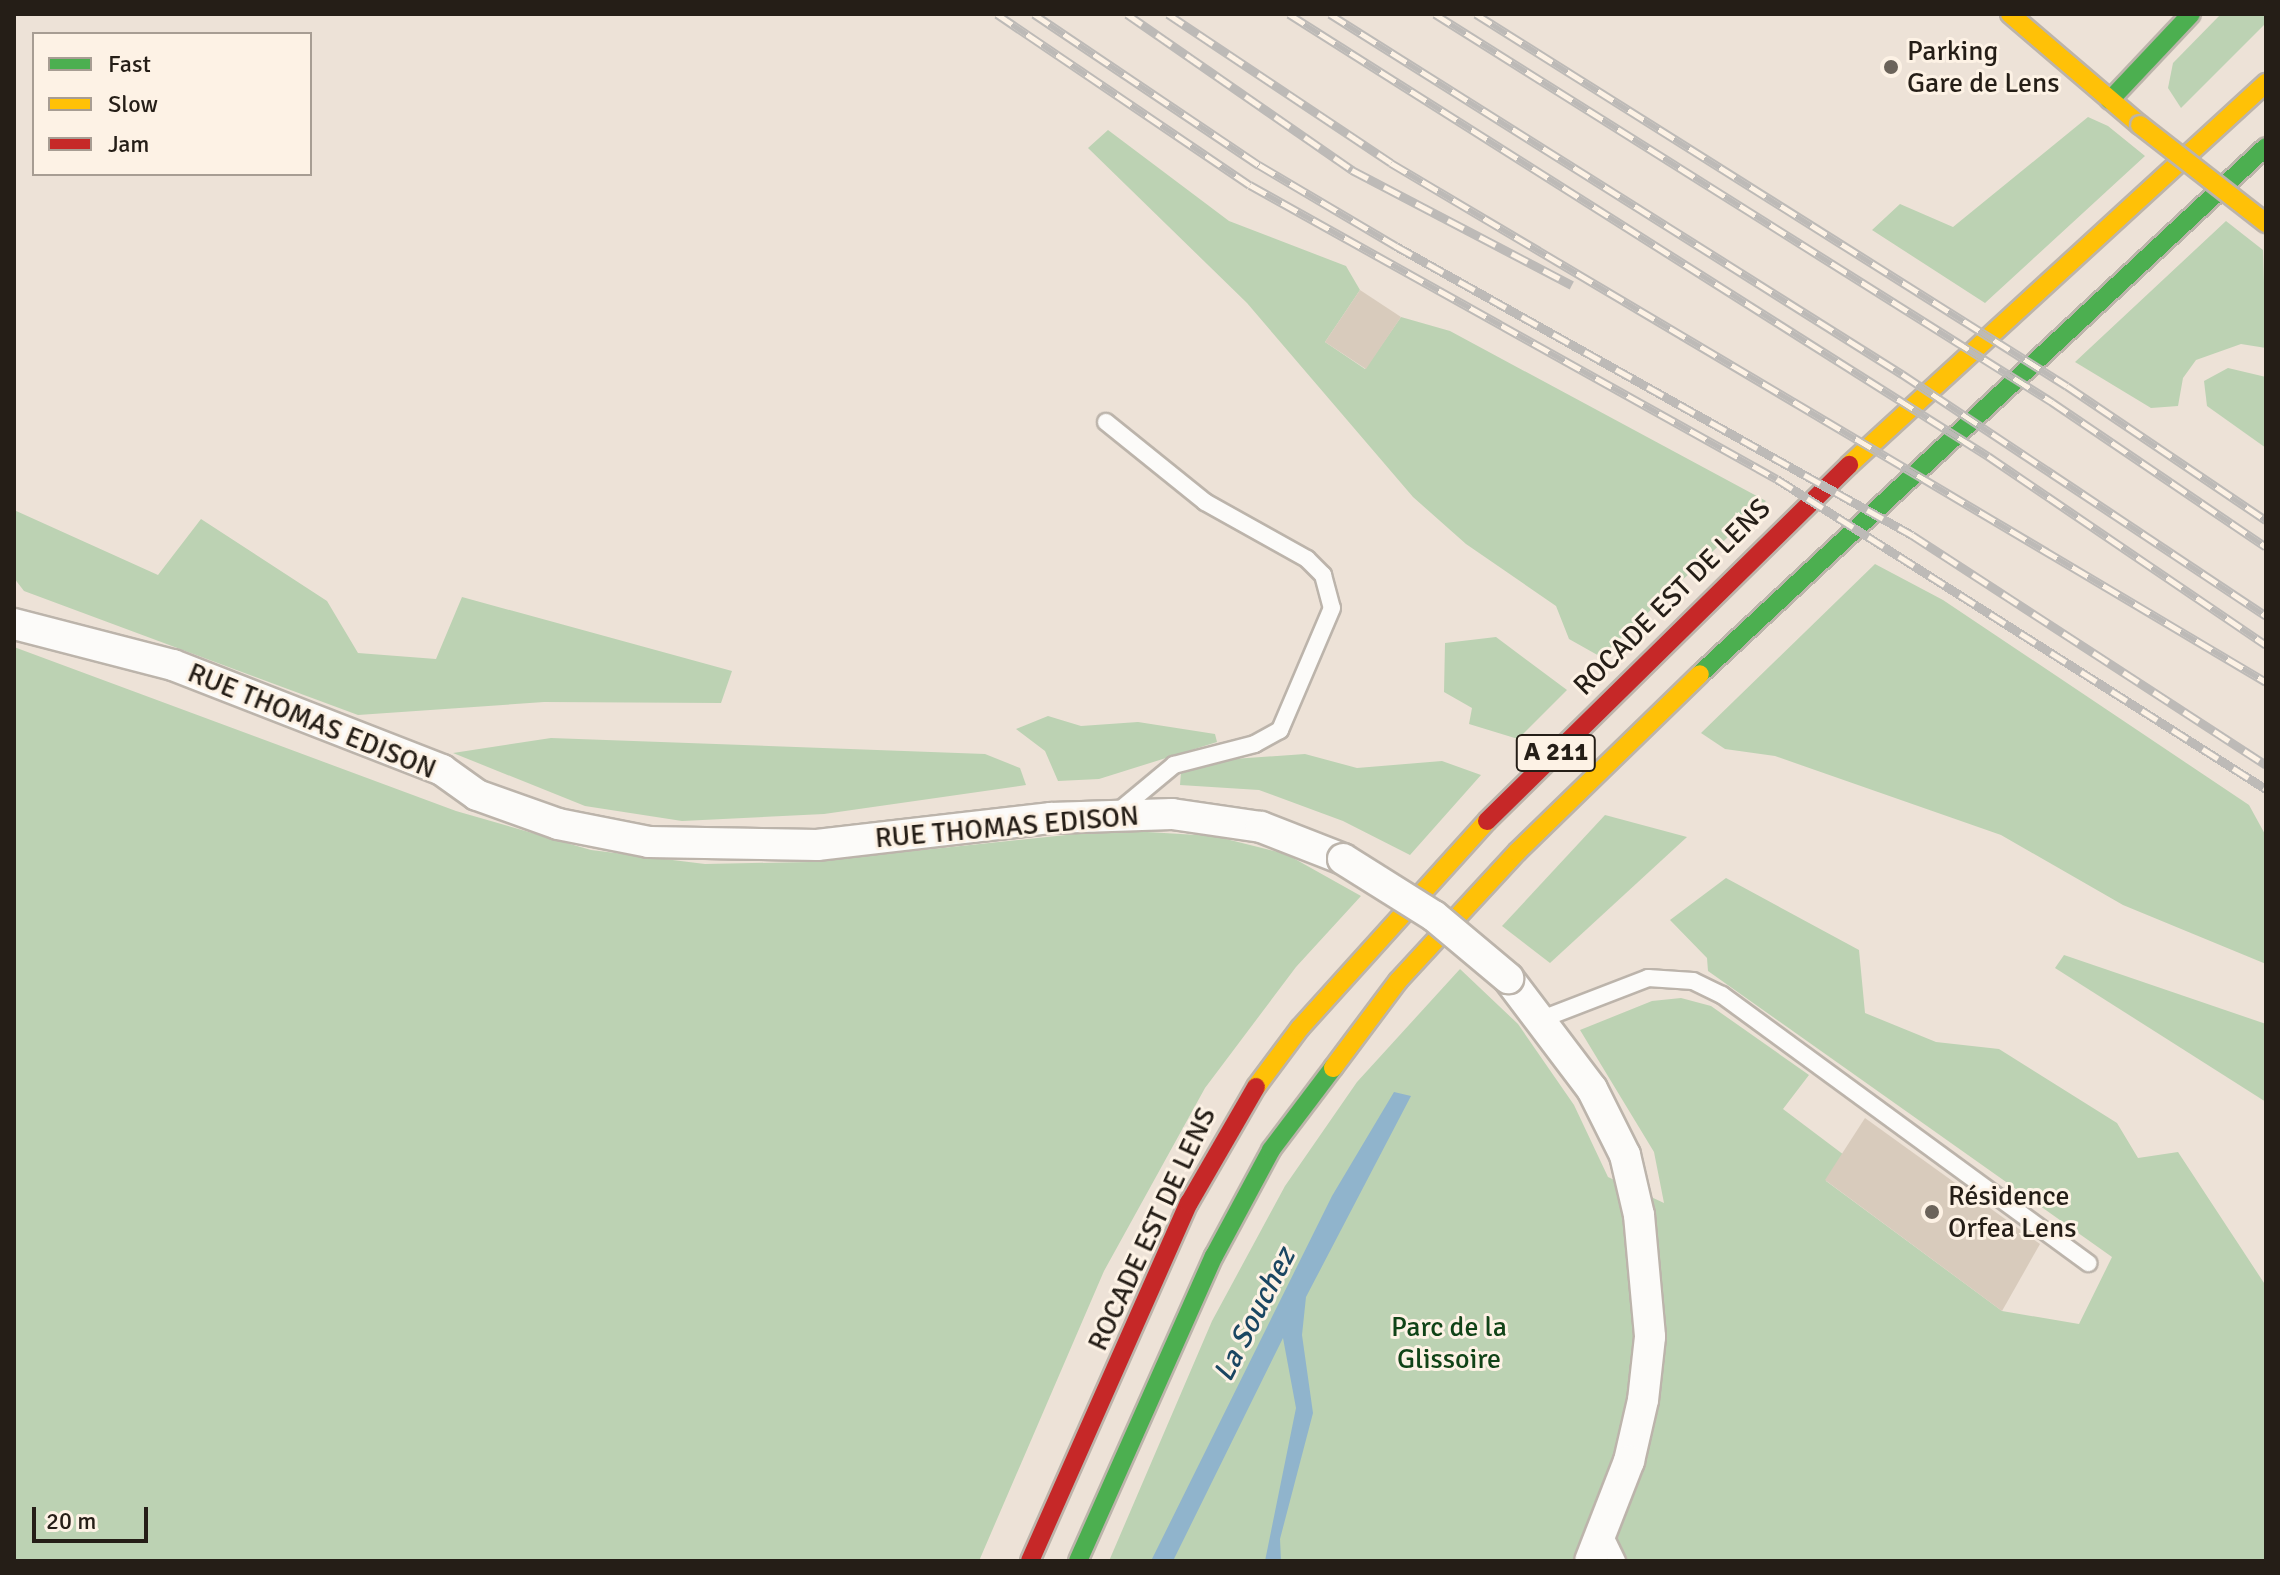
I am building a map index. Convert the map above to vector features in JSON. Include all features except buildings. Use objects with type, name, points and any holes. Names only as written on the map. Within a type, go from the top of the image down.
[{"type":"main road","points":[[2010,14],[2140,125],[2266,223]]},
{"type":"main road","points":[[2110,100],[2191,14]]},
{"type":"main road","name":"ROCADE EST DE LENS","points":[[1030,1561],[1189,1203],[1232,1120],[1300,1028],[1487,821],[1764,543],[2266,83]]},
{"type":"main road","name":"A 211","points":[[1078,1561],[1214,1256],[1271,1150],[1398,981],[1517,852],[1779,598],[2266,147]]},
{"type":"street","name":"RUE THOMAS EDISON","points":[[14,624],[124,656],[173,665],[442,770],[477,795],[558,824],[692,846],[817,845],[1115,814],[1211,818],[1261,827],[1343,859],[1434,916],[1508,978],[1592,1089],[1625,1155],[1639,1215],[1650,1337],[1643,1400],[1610,1548],[1590,1561]]},
{"type":"lane","points":[[1106,422],[1205,502],[1307,559],[1323,575],[1332,608],[1280,730],[1255,744],[1174,765],[1115,814]]},
{"type":"lane","points":[[1542,1019],[1648,978],[1693,981],[1722,995],[2088,1263]]},
{"type":"green space","points":[[2221,14],[2266,14],[2266,23],[2181,108],[2168,88],[2173,63]]},
{"type":"green space","points":[[2088,117],[2108,126],[2145,156],[1985,303],[1872,230],[1900,204],[1953,227]]},
{"type":"green space","points":[[1108,130],[1229,221],[1346,266],[1360,290],[1325,342],[1365,369],[1401,317],[1450,331],[1766,501],[1601,657],[1569,639],[1556,606],[1466,544],[1413,497],[1247,303],[1088,148]]},
{"type":"green space","points":[[2226,221],[2263,250],[2266,348],[2241,344],[2196,360],[2183,378],[2178,406],[2151,408],[2075,362]]},
{"type":"green space","points":[[2228,368],[2266,377],[2266,448],[2207,406],[2204,381]]},
{"type":"green space","points":[[14,510],[158,575],[201,519],[327,601],[358,653],[436,659],[462,597],[732,671],[721,703],[544,702],[358,715],[24,591],[14,578]]},
{"type":"green space","points":[[1875,564],[1943,600],[2249,805],[2266,836],[2266,964],[2123,905],[2001,835],[1775,756],[1725,749],[1701,733]]},
{"type":"green space","points":[[1496,637],[1567,690],[1518,739],[1469,724],[1472,708],[1444,692],[1445,643]]},
{"type":"green space","points":[[14,647],[456,811],[591,850],[705,864],[809,862],[1114,830],[1214,836],[1286,854],[1361,896],[1296,967],[1205,1088],[1104,1271],[979,1561],[14,1561]]},
{"type":"green space","points":[[1048,716],[1081,726],[1138,722],[1215,734],[1217,742],[1099,779],[1058,781],[1045,751],[1016,729]]},
{"type":"green space","points":[[551,738],[985,754],[1020,768],[1026,785],[824,814],[682,821],[585,806],[453,753]]},
{"type":"green space","points":[[1305,754],[1357,768],[1442,761],[1481,775],[1410,855],[1343,821],[1259,790],[1180,785],[1181,772],[1233,759]]},
{"type":"green space","points":[[1605,815],[1687,837],[1550,963],[1502,926]]},
{"type":"green space","name":"Parc de la Glissoire","points":[[1726,878],[1859,950],[1865,1013],[1936,1042],[1999,1049],[2117,1123],[2138,1158],[2178,1152],[2266,1286],[2266,1561],[1109,1561],[1212,1321],[1285,1186],[1357,1082],[1460,969],[1518,1024],[1574,1105],[1608,1177],[1664,1203],[1654,1152],[1580,1030],[1652,1001],[1681,998],[1711,1006],[1809,1075],[1783,1109],[1844,1155],[1826,1181],[2002,1311],[2079,1324],[2112,1257],[1708,971],[1707,958],[1670,920]]},
{"type":"green space","points":[[2064,955],[2266,1024],[2266,1102],[2055,968]]},
{"type":"water","points":[[1394,1092],[1411,1096],[1306,1297],[1302,1335],[1313,1413],[1280,1539],[1281,1561],[1265,1561],[1296,1408],[1283,1338],[1173,1561],[1151,1561],[1332,1196]]},
{"type":"railway","points":[[997,14],[1250,185],[1777,479],[2266,789]]},
{"type":"railway","points":[[1034,14],[1259,165],[1396,246],[1912,535],[2266,765]]},
{"type":"railway","points":[[1127,14],[1352,170],[1572,285]]},
{"type":"railway","points":[[1168,14],[1391,163],[2266,682]]},
{"type":"railway","points":[[1289,14],[1988,456],[2266,645]]},
{"type":"railway","points":[[1330,14],[1902,374],[2266,616]]},
{"type":"railway","points":[[1435,14],[2052,402],[2266,547]]},
{"type":"railway","points":[[1476,14],[2067,386],[2266,520]]},
{"type":"traffic: fast","points":[[2110,100],[2191,14]]},
{"type":"traffic: fast","points":[[1700,674],[2266,147]]},
{"type":"traffic: fast","points":[[1078,1561],[1214,1256],[1271,1150],[1333,1068]]},
{"type":"traffic: slow","points":[[2010,14],[2140,125]]},
{"type":"traffic: slow","points":[[1849,465],[2266,83]]},
{"type":"traffic: slow","points":[[2140,125],[2266,223]]},
{"type":"traffic: slow","points":[[1333,1068],[1398,981],[1517,852],[1700,674]]},
{"type":"traffic: slow","points":[[1256,1087],[1300,1028],[1487,821]]},
{"type":"traffic: jam","points":[[1487,821],[1849,465]]},
{"type":"traffic: jam","points":[[1030,1561],[1189,1203],[1256,1087]]},
{"type":"place","name":"Parking Gare de Lens","points":[[1891,67]]},
{"type":"place","name":"Résidence Orfea Lens","points":[[1932,1212]]},
{"type":"water label","name":"La Souchez","points":[[1255,1315]]}]
